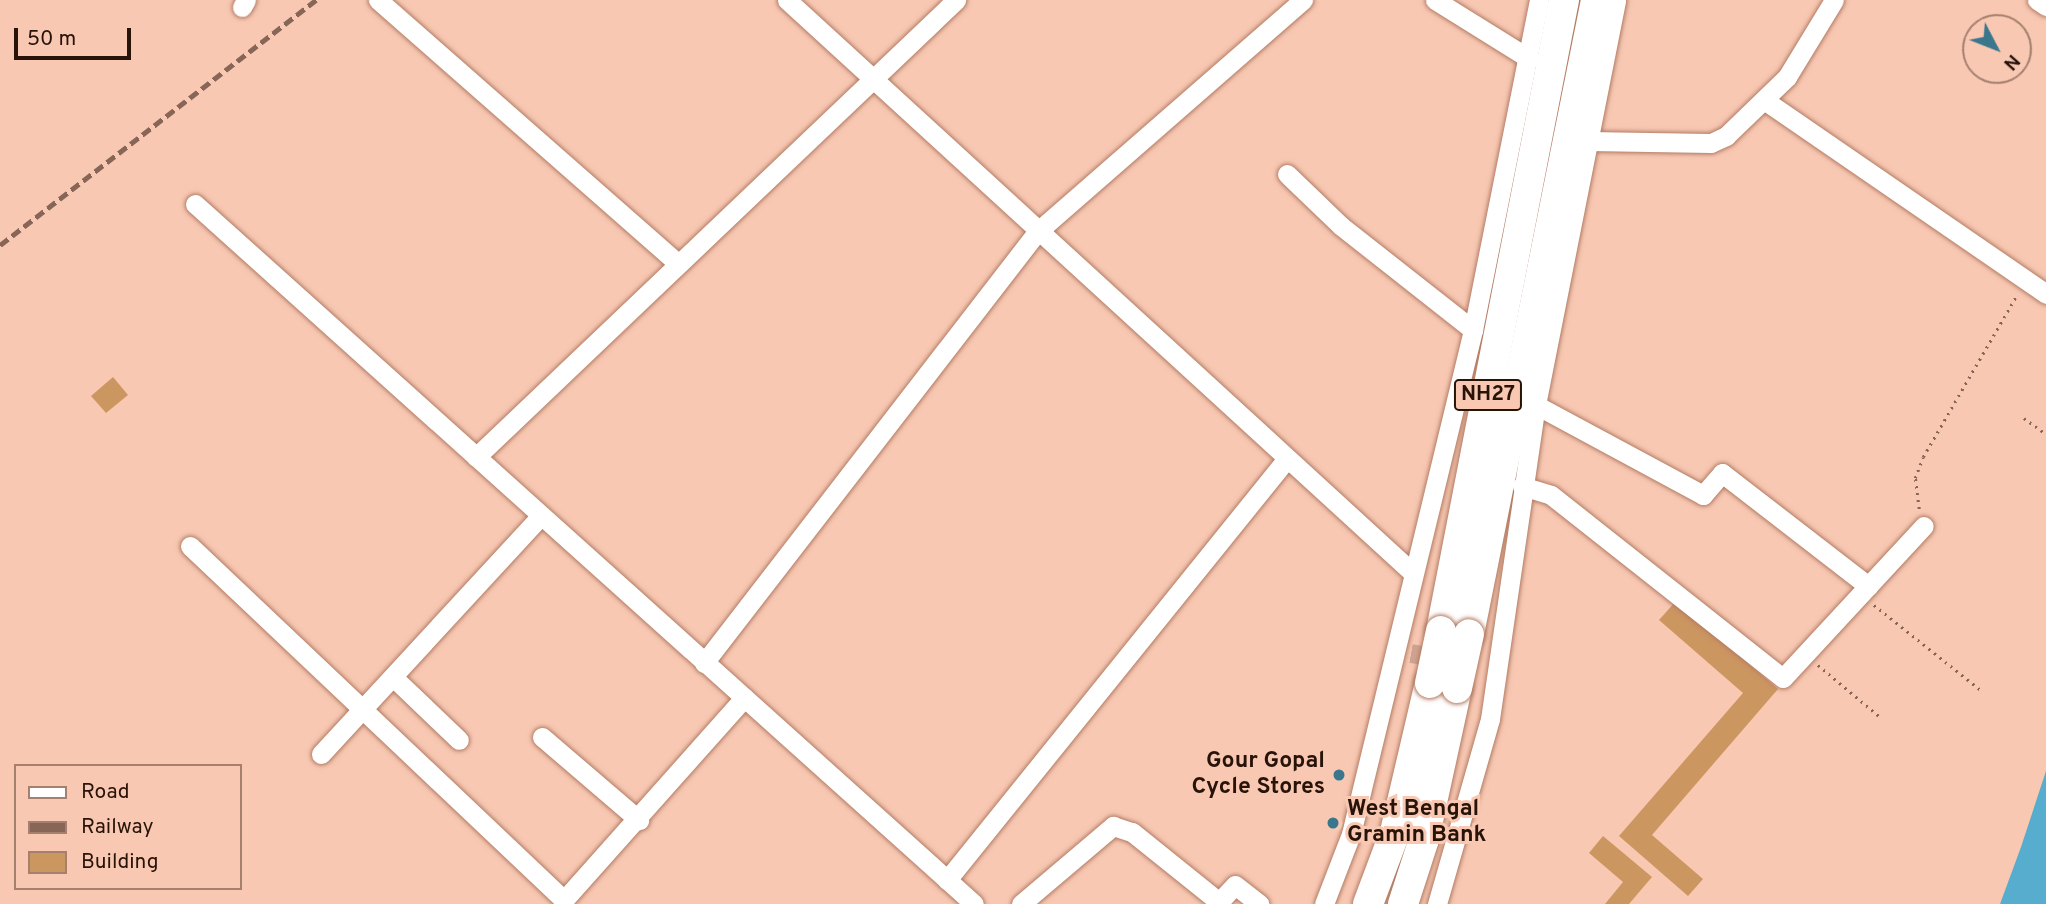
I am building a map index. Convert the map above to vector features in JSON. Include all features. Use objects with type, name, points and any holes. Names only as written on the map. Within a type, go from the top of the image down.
[{"type":"highway","name":"NH27","points":[[1403,904],[1424,839],[1452,678],[1455,632],[1564,0]]},
{"type":"highway","name":"NH27","points":[[1455,632],[1596,0]]},
{"type":"highway","name":"NH27","points":[[1368,904],[1452,678]]},
{"type":"street","points":[[378,0],[677,263]]},
{"type":"street","points":[[787,0],[1285,461],[1413,573]]},
{"type":"street","points":[[476,457],[870,78],[956,0]]},
{"type":"street","points":[[704,663],[1037,232],[1303,0]]},
{"type":"street","points":[[1435,0],[1528,58]]},
{"type":"street","points":[[1324,904],[1351,834],[1403,652],[1413,573],[1473,330],[1539,0]]},
{"type":"street","points":[[1437,904],[1478,769],[1497,667],[1536,405],[1616,0]]},
{"type":"street","points":[[1588,141],[1711,143],[1736,131],[1767,102],[1834,0]]},
{"type":"street","points":[[2037,0],[2046,6]]},
{"type":"street","points":[[1767,102],[2046,294]]},
{"type":"street","points":[[1287,174],[1341,226],[1473,330]]},
{"type":"street","points":[[195,204],[974,904]]},
{"type":"street","points":[[1536,405],[1703,495],[1722,473],[1864,590]]},
{"type":"street","points":[[947,880],[1285,461]]},
{"type":"street","points":[[1522,486],[1551,495],[1783,678],[1924,526]]},
{"type":"street","points":[[321,754],[541,516]]},
{"type":"street","points":[[190,546],[561,899],[573,896],[744,698]]},
{"type":"street","points":[[1452,678],[1497,667]]},
{"type":"street","points":[[393,677],[459,740]]},
{"type":"street","points":[[542,737],[639,820]]},
{"type":"street","points":[[1021,904],[1113,826],[1132,832],[1219,902],[1235,885],[1259,904]]},
{"type":"path","points":[[1924,526],[1915,487],[1923,457],[2027,280]]},
{"type":"path","points":[[2024,418],[2046,434]]},
{"type":"path","points":[[1864,590],[1981,690]]},
{"type":"path","points":[[1805,654],[1879,716]]},
{"type":"water","points":[[2046,771],[2046,904],[2000,904],[2021,847]]},
{"type":"building","points":[[113,377],[128,395],[106,413],[91,396]]},
{"type":"building","points":[[1676,601],[1778,689],[1652,835],[1703,879],[1688,896],[1619,836],[1743,693],[1659,620]]},
{"type":"building","points":[[1603,836],[1652,877],[1629,904],[1605,904],[1623,882],[1589,853]]},
{"type":"tunnel","points":[[1411,653],[1445,659]]},
{"type":"railway","points":[[0,245],[316,0]]},
{"type":"place","name":"Gour Gopal Cycle Stores","points":[[1339,775]]},
{"type":"place","name":"West Bengal Gramin Bank","points":[[1333,823]]}]
